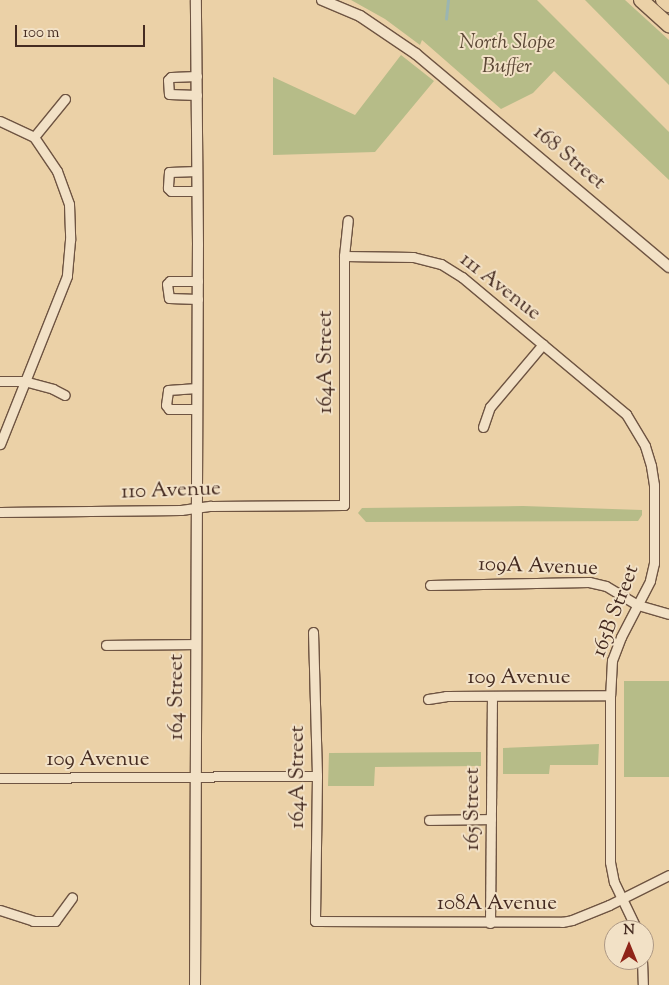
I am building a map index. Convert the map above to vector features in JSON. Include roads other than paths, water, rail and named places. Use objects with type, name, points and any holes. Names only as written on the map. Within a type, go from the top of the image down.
[{"type":"highway","points":[[641,0],[669,25]]},
{"type":"highway","points":[[664,0],[669,5]]},
{"type":"street","name":"164 Street","points":[[195,985],[195,508],[198,300],[196,0]]},
{"type":"street","name":"168 Street","points":[[322,0],[360,16],[386,32],[445,78],[669,267]]},
{"type":"street","points":[[197,76],[171,77],[168,80],[168,92],[172,95],[197,96]]},
{"type":"street","points":[[34,137],[65,99]]},
{"type":"street","points":[[0,121],[34,137],[57,171],[69,204],[70,240],[67,276],[0,444]]},
{"type":"street","points":[[197,171],[169,172],[168,188],[171,191],[198,191]]},
{"type":"street","name":"164A Street","points":[[344,505],[344,256],[348,220]]},
{"type":"street","name":"111 Avenue","points":[[344,256],[413,257],[441,264],[462,276],[543,344]]},
{"type":"street","points":[[198,281],[170,281],[167,284],[167,296],[171,299],[198,300]]},
{"type":"street","points":[[484,427],[490,407],[543,344]]},
{"type":"street","name":"165B Street","points":[[543,344],[626,414],[645,446],[654,485],[654,563],[650,581],[621,637],[612,660],[610,695],[610,848],[614,882],[632,920]]},
{"type":"street","points":[[0,381],[24,381],[66,395]]},
{"type":"street","points":[[197,388],[168,390],[166,405],[169,409],[197,409]]},
{"type":"street","name":"110 Avenue","points":[[0,512],[195,508],[211,506],[344,505]]},
{"type":"street","name":"109A Avenue","points":[[430,584],[589,582],[606,586],[638,605],[669,614]]},
{"type":"street","name":"164A Street","points":[[313,632],[317,776],[315,921]]},
{"type":"street","points":[[106,645],[196,644]]},
{"type":"street","name":"109 Avenue","points":[[428,699],[446,696],[610,695]]},
{"type":"street","name":"165 Street","points":[[490,923],[492,696]]},
{"type":"street","name":"109 Avenue","points":[[0,778],[317,776]]},
{"type":"street","points":[[429,820],[491,819]]},
{"type":"street","name":"108A Avenue","points":[[315,921],[562,922],[572,920],[669,876]]},
{"type":"street","points":[[0,910],[33,921],[56,921],[72,898]]},
{"type":"street","points":[[642,970],[642,985]]},
{"type":"waterway","points":[[446,19],[448,0]]},
{"type":"park label","name":"North Slope Buffer","points":[[507,55]]}]
